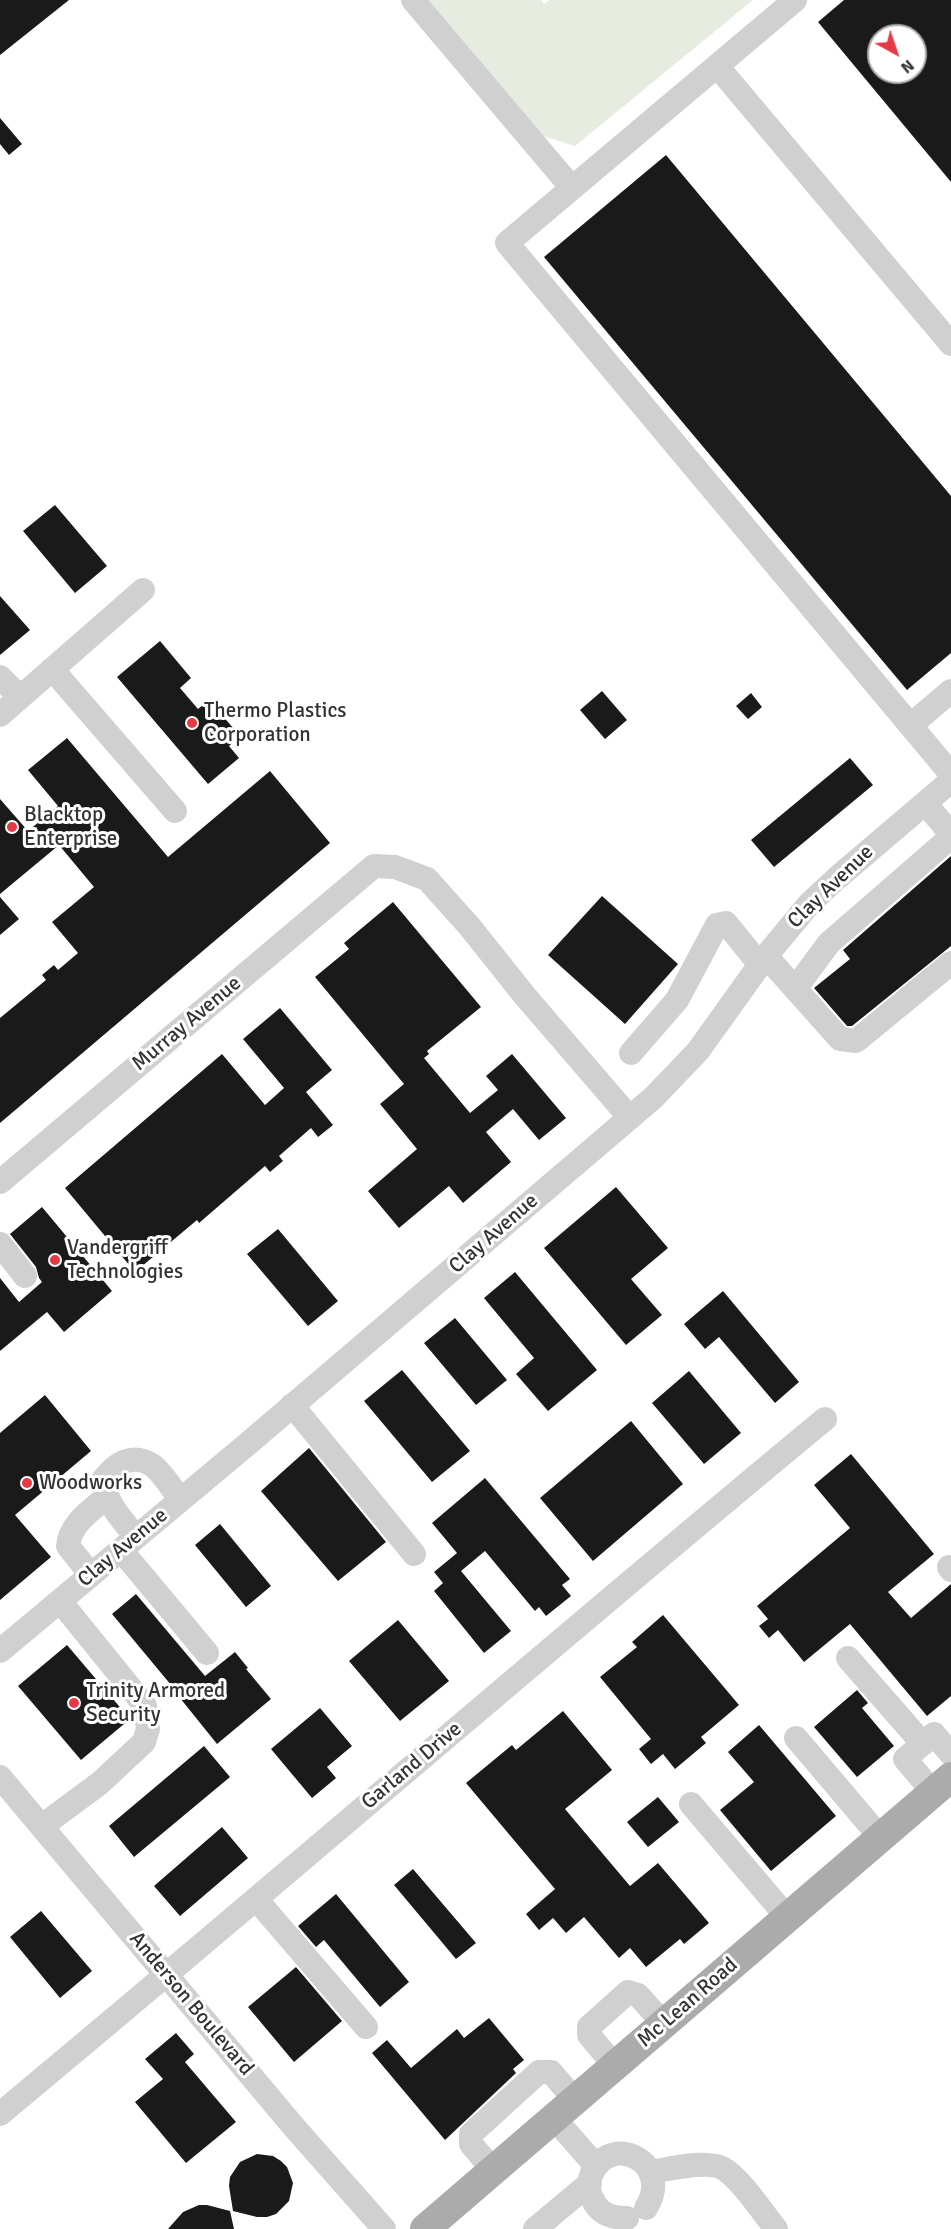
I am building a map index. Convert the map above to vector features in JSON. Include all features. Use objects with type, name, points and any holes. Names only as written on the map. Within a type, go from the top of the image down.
[{"type":"main road","name":"Mc Lean Road","points":[[425,2229],[942,1784]]},
{"type":"street","points":[[413,0],[572,188]]},
{"type":"street","points":[[795,0],[507,243],[951,774]]},
{"type":"street","points":[[717,66],[951,345]]},
{"type":"street","points":[[0,715],[143,590]]},
{"type":"street","points":[[52,669],[175,811]]},
{"type":"street","points":[[0,676],[20,697]]},
{"type":"street","points":[[911,725],[951,692]]},
{"type":"street","name":"Clay Avenue","points":[[0,1651],[669,1083],[698,1051],[783,933],[817,897],[951,781]]},
{"type":"street","points":[[795,988],[829,943],[951,835],[925,803]]},
{"type":"street","name":"Murray Avenue","points":[[0,1182],[374,866],[395,867],[427,879],[630,1118]]},
{"type":"street","points":[[631,1053],[677,1000],[717,925],[726,923],[795,988],[840,1039],[856,1041],[951,963]]},
{"type":"street","points":[[0,1244],[25,1276]]},
{"type":"street","points":[[292,1405],[414,1554]]},
{"type":"street","name":"Garland Drive","points":[[0,2114],[618,1591],[825,1419]]},
{"type":"street","points":[[180,1499],[153,1466],[136,1459],[124,1461],[112,1467],[103,1480],[107,1497],[128,1544],[207,1653]]},
{"type":"street","points":[[91,1575],[68,1546],[68,1541],[81,1519],[107,1497]]},
{"type":"street","points":[[42,1826],[100,1783],[144,1742],[148,1730],[145,1706],[60,1600]]},
{"type":"street","points":[[848,1658],[923,1744]]},
{"type":"street","points":[[942,1784],[905,1759],[934,1734],[951,1754]]},
{"type":"street","points":[[796,1738],[880,1838]]},
{"type":"street","name":"Anderson Boulevard","points":[[0,1777],[294,2127],[384,2229]]},
{"type":"street","points":[[691,1804],[788,1917]]},
{"type":"street","points":[[256,1899],[366,2027]]},
{"type":"street","points":[[615,2066],[589,2035],[590,2027],[628,1992],[638,1995],[664,2024]]},
{"type":"street","points":[[493,2170],[471,2144],[471,2134],[539,2072],[552,2072],[593,2174],[591,2198],[597,2208],[606,2215],[616,2218],[637,2213],[651,2199],[654,2189],[651,2172],[642,2161],[633,2156],[613,2155],[593,2174],[536,2229]]},
{"type":"street","points":[[651,2172],[693,2165],[723,2168],[736,2179],[776,2229]]},
{"type":"shaded area","points":[[429,0],[541,0],[544,4],[549,0],[753,0],[575,146],[543,136]]},
{"type":"building","points":[[0,0],[69,0],[0,55]]},
{"type":"building","points":[[844,0],[951,0],[951,182],[870,84],[927,84],[927,24],[867,24],[867,81],[818,22]]},
{"type":"building","points":[[0,118],[22,144],[9,155],[0,144]]},
{"type":"building","points":[[666,155],[951,496],[951,653],[907,690],[544,257]]},
{"type":"building","points":[[55,505],[107,566],[75,593],[23,531]]},
{"type":"building","points":[[0,596],[30,630],[0,655]]},
{"type":"building","name":"Thermo Plastics Corporation","points":[[160,641],[191,678],[180,688],[198,709],[209,700],[240,736],[229,746],[239,758],[208,784],[117,677]]},
{"type":"building","points":[[602,691],[627,720],[605,739],[580,710]]},
{"type":"building","points":[[751,693],[762,707],[748,719],[736,706]]},
{"type":"building","points":[[67,738],[168,857],[270,771],[330,843],[0,1123],[0,1018],[46,980],[42,975],[54,965],[58,970],[78,953],[52,922],[94,887],[59,845],[0,894],[0,799],[28,831],[58,806],[28,770]]},
{"type":"building","points":[[850,758],[873,785],[774,867],[751,840]]},
{"type":"building","points":[[951,856],[951,946],[852,1026],[847,1026],[814,988],[850,959],[843,950]]},
{"type":"building","points":[[602,896],[678,964],[625,1024],[548,955]]},
{"type":"building","points":[[0,897],[19,919],[0,935]]},
{"type":"building","points":[[393,902],[481,1007],[427,1051],[429,1054],[424,1058],[470,1113],[498,1090],[486,1076],[512,1054],[566,1118],[539,1140],[513,1109],[486,1132],[511,1162],[463,1203],[449,1186],[399,1228],[368,1191],[417,1149],[380,1104],[404,1084],[315,977],[349,949],[344,943]]},
{"type":"building","points":[[280,1008],[332,1070],[306,1092],[333,1125],[318,1137],[311,1128],[279,1156],[283,1161],[270,1172],[265,1166],[199,1223],[197,1220],[135,1272],[65,1188],[222,1054],[265,1105],[284,1088],[243,1039]]},
{"type":"building","points":[[616,1187],[668,1248],[631,1279],[662,1315],[626,1345],[544,1248]]},
{"type":"building","name":"Vandergriff Technologies","points":[[42,1207],[112,1291],[64,1332],[47,1312],[0,1351],[0,1278],[19,1302],[42,1282],[36,1267],[10,1234]]},
{"type":"building","points":[[278,1229],[338,1301],[308,1326],[247,1254]]},
{"type":"building","points":[[515,1272],[597,1370],[548,1411],[516,1374],[534,1358],[484,1298]]},
{"type":"building","points":[[723,1291],[799,1382],[775,1403],[719,1337],[705,1349],[684,1324]]},
{"type":"building","points":[[455,1318],[507,1380],[476,1405],[424,1343]]},
{"type":"building","points":[[402,1370],[470,1451],[432,1482],[364,1401]]},
{"type":"building","points":[[689,1371],[741,1433],[704,1464],[652,1403]]},
{"type":"building","name":"Woodworks","points":[[45,1395],[91,1451],[15,1515],[51,1557],[0,1600],[0,1433]]},
{"type":"building","points":[[631,1421],[683,1484],[593,1561],[540,1498]]},
{"type":"building","points":[[309,1448],[386,1542],[338,1581],[261,1491]]},
{"type":"building","points":[[851,1454],[934,1554],[888,1592],[911,1618],[951,1584],[951,1696],[927,1716],[850,1624],[804,1662],[778,1630],[769,1638],[759,1626],[768,1619],[757,1606],[850,1528],[814,1485]]},
{"type":"building","points":[[485,1478],[570,1579],[562,1585],[571,1596],[546,1616],[539,1607],[535,1611],[485,1551],[461,1571],[511,1631],[484,1653],[434,1591],[443,1583],[434,1572],[457,1553],[432,1523]]},
{"type":"building","points":[[220,1524],[271,1586],[246,1607],[195,1545]]},
{"type":"building","points":[[136,1594],[205,1676],[235,1652],[271,1699],[217,1744],[112,1614]]},
{"type":"building","points":[[663,1615],[739,1705],[701,1737],[706,1743],[675,1769],[663,1754],[651,1764],[639,1749],[651,1739],[600,1677],[637,1647],[632,1642]]},
{"type":"building","points":[[398,1620],[449,1681],[400,1721],[349,1661]]},
{"type":"building","name":"Trinity Armored Security","points":[[67,1645],[130,1719],[81,1760],[18,1686]]},
{"type":"building","points":[[857,1690],[868,1703],[862,1708],[894,1746],[857,1777],[814,1727]]},
{"type":"building","points":[[320,1708],[352,1746],[327,1767],[336,1778],[312,1798],[271,1749]]},
{"type":"building","points":[[563,1711],[612,1770],[565,1809],[630,1886],[658,1863],[709,1923],[684,1944],[680,1939],[646,1967],[630,1948],[619,1958],[584,1917],[566,1933],[553,1918],[539,1930],[526,1914],[555,1889],[466,1783],[512,1745],[516,1750]]},
{"type":"building","points":[[759,1725],[836,1816],[771,1871],[720,1810],[754,1782],[728,1752]]},
{"type":"building","points":[[204,1746],[230,1777],[134,1857],[109,1826]]},
{"type":"building","points":[[658,1797],[679,1822],[648,1847],[627,1822]]},
{"type":"building","points":[[222,1827],[248,1858],[180,1916],[154,1886]]},
{"type":"building","points":[[413,1869],[476,1943],[456,1959],[394,1885]]},
{"type":"building","points":[[336,1894],[409,1982],[380,2007],[324,1940],[316,1947],[298,1926]]},
{"type":"building","points":[[41,1911],[92,1971],[60,1998],[10,1937]]},
{"type":"building","points":[[296,1967],[342,2021],[294,2062],[248,2007]]},
{"type":"building","points":[[489,2018],[524,2060],[513,2069],[516,2073],[445,2140],[372,2053],[387,2040],[411,2068],[457,2029],[464,2038]]},
{"type":"building","points":[[176,2033],[194,2054],[185,2062],[236,2122],[186,2163],[135,2102],[163,2079],[145,2059]]},
{"type":"building","points":[[257,2154],[273,2156],[281,2161],[287,2167],[293,2183],[289,2201],[276,2214],[267,2217],[233,2211],[229,2186],[230,2177],[240,2162]]},
{"type":"building","points":[[199,2205],[230,2211],[234,2229],[168,2229],[183,2212]]},
{"type":"place","name":"Thermo Plastics Corporation","points":[[192,723]]},
{"type":"place","name":"Blacktop Enterprise","points":[[12,827]]},
{"type":"place","name":"Vandergriff Technologies","points":[[55,1260]]},
{"type":"place","name":"Woodworks","points":[[27,1483]]},
{"type":"place","name":"Trinity Armored Security","points":[[74,1703]]}]
